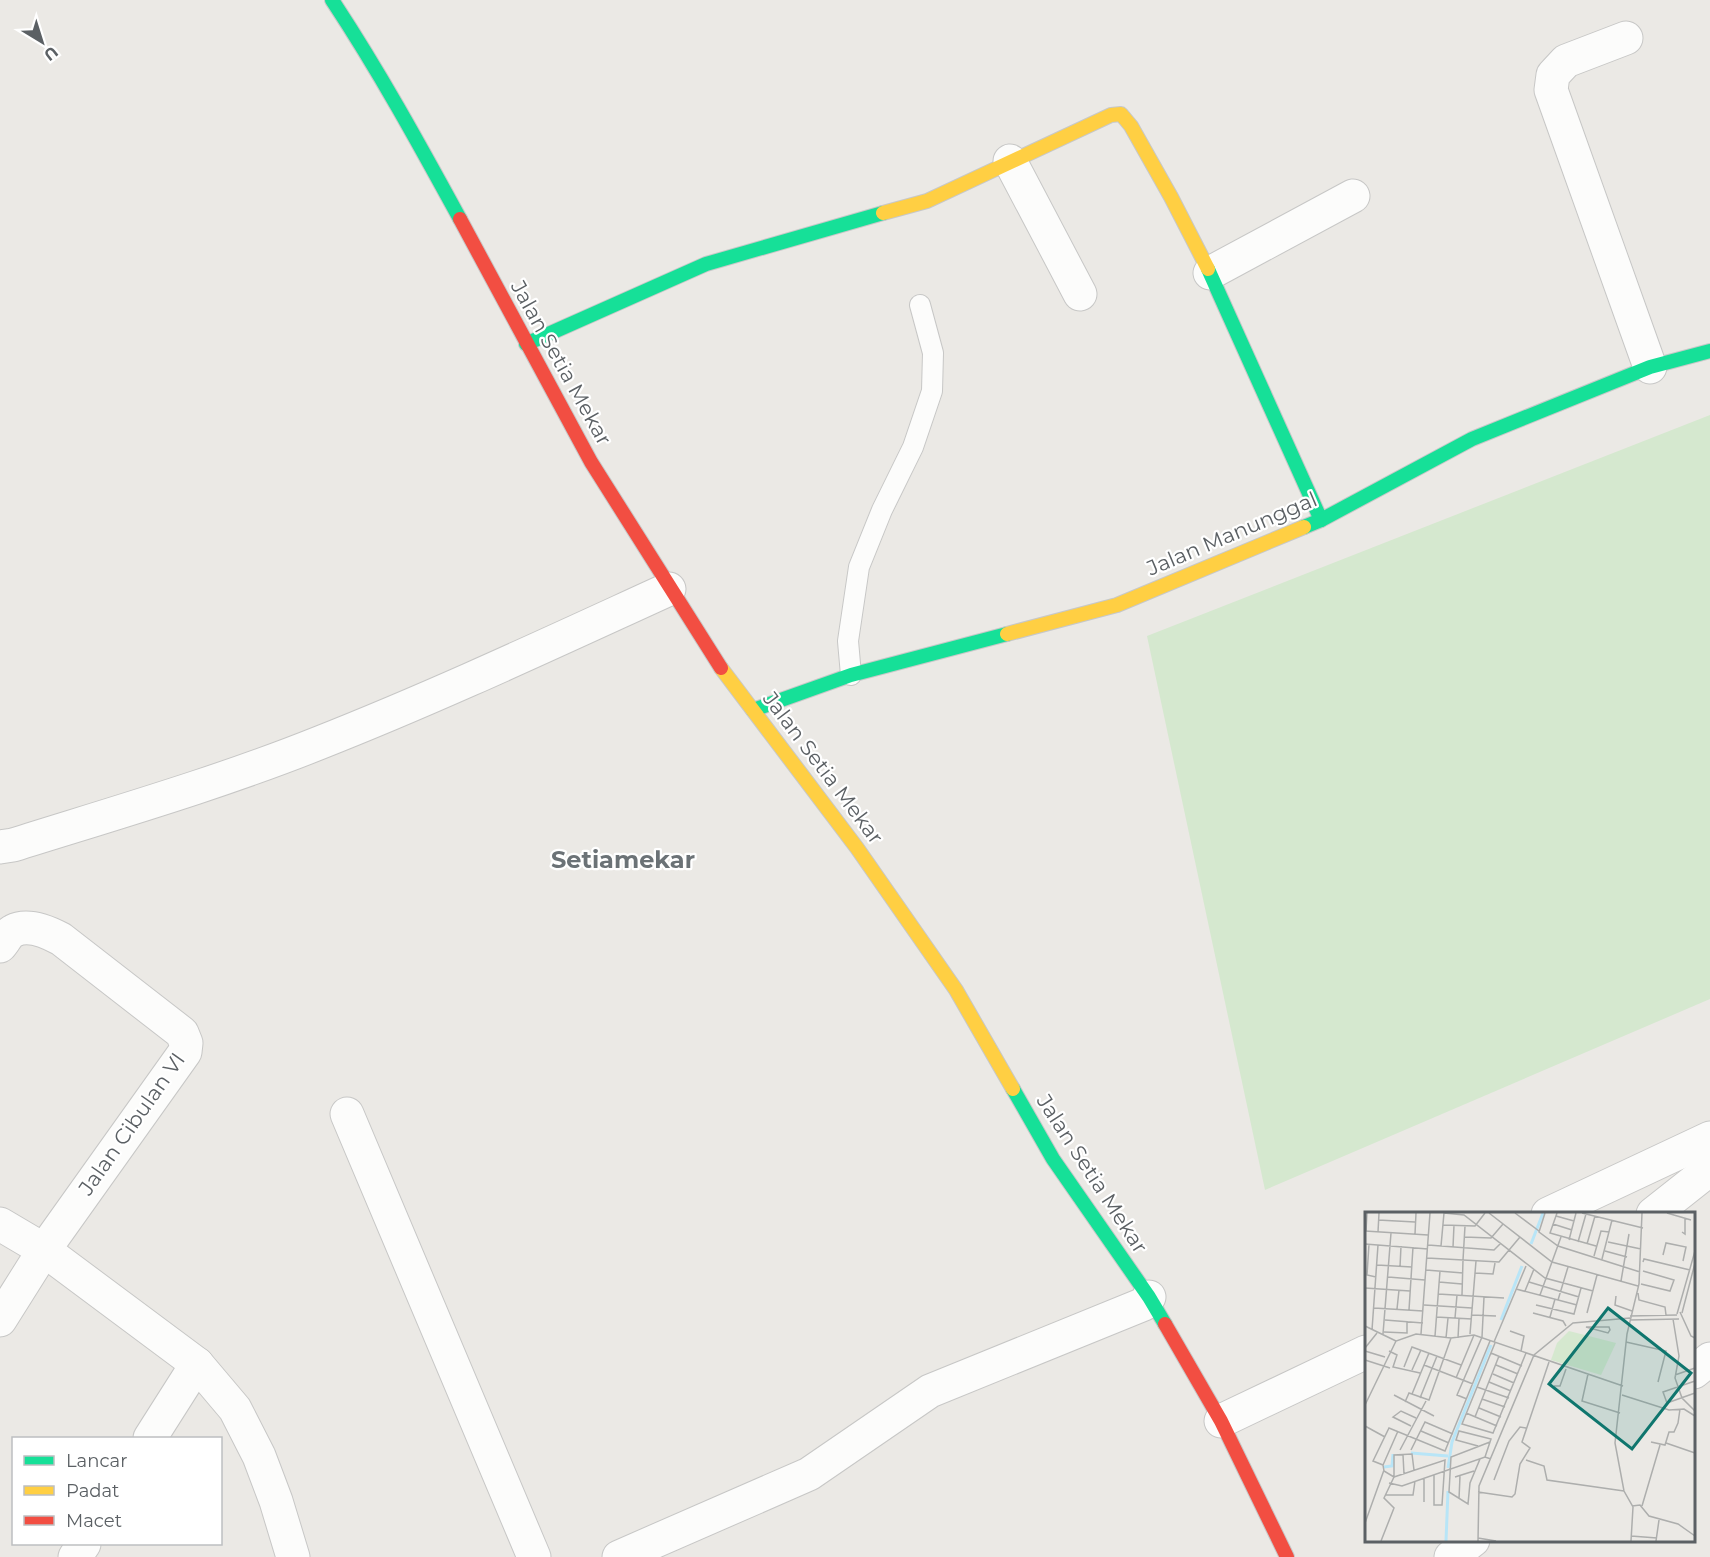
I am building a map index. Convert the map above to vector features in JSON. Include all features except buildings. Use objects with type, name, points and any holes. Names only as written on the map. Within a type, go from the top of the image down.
[{"type":"street","name":"Jalan Setia Mekar","points":[[332,0],[372,59],[398,105],[591,462],[713,657],[857,848],[956,990],[1053,1159],[1149,1297],[1221,1421],[1287,1557]]},
{"type":"street","points":[[1626,38],[1566,61],[1553,75],[1551,90],[1650,367]]},
{"type":"street","points":[[526,344],[706,264],[927,201],[1111,115],[1121,114],[1131,126],[1210,273],[1321,520]]},
{"type":"street","points":[[1010,161],[1080,294]]},
{"type":"street","points":[[1210,273],[1353,196]]},
{"type":"street","name":"Jalan Manunggal","points":[[753,710],[850,675],[1117,605],[1321,520],[1472,439],[1650,367],[1710,351]]},
{"type":"street","points":[[0,847],[178,793],[318,744],[460,684],[669,589]]},
{"type":"street","name":"Jalan Cibulan VI","points":[[0,946],[12,931],[27,928],[54,936],[182,1033],[186,1043],[185,1052],[44,1250]]},
{"type":"street","points":[[347,1114],[534,1557]]},
{"type":"street","points":[[1552,1212],[1710,1138]]},
{"type":"street","points":[[1656,1212],[1710,1169]]},
{"type":"street","points":[[0,1224],[44,1250],[197,1364],[235,1409],[259,1456],[293,1557]]},
{"type":"street","points":[[0,1320],[44,1250]]},
{"type":"street","points":[[620,1557],[808,1474],[930,1391],[1144,1304],[1149,1297]]},
{"type":"street","points":[[1221,1421],[1365,1352]]},
{"type":"street","points":[[1695,1371],[1710,1359]]},
{"type":"street","points":[[151,1437],[197,1364]]},
{"type":"street","points":[[1451,1557],[1470,1542]]},
{"type":"lane","points":[[850,675],[848,641],[859,567],[882,510],[913,447],[932,391],[933,353],[920,305]]},
{"type":"green space","points":[[1710,415],[1710,999],[1265,1190],[1147,636]]},
{"type":"traffic: fast","points":[[332,0],[414,135],[460,219]]},
{"type":"traffic: fast","points":[[526,344],[706,264],[883,213]]},
{"type":"traffic: fast","points":[[1208,269],[1321,520]]},
{"type":"traffic: fast","points":[[1304,527],[1472,439],[1650,367],[1710,351]]},
{"type":"traffic: fast","points":[[753,710],[851,675],[1007,634]]},
{"type":"traffic: fast","points":[[1013,1089],[1053,1159],[1149,1297],[1165,1324]]},
{"type":"traffic: slow","points":[[883,213],[927,201],[1111,115],[1121,114],[1131,126],[1171,197],[1208,269]]},
{"type":"traffic: slow","points":[[1007,634],[1117,605],[1304,527]]},
{"type":"traffic: slow","points":[[721,668],[857,848],[956,990],[1013,1089]]},
{"type":"traffic: jam","points":[[460,219],[591,462],[721,668]]},
{"type":"traffic: jam","points":[[1165,1324],[1221,1421],[1287,1557]]},
{"type":"district","name":"Setiamekar","points":[[623,860]]}]
